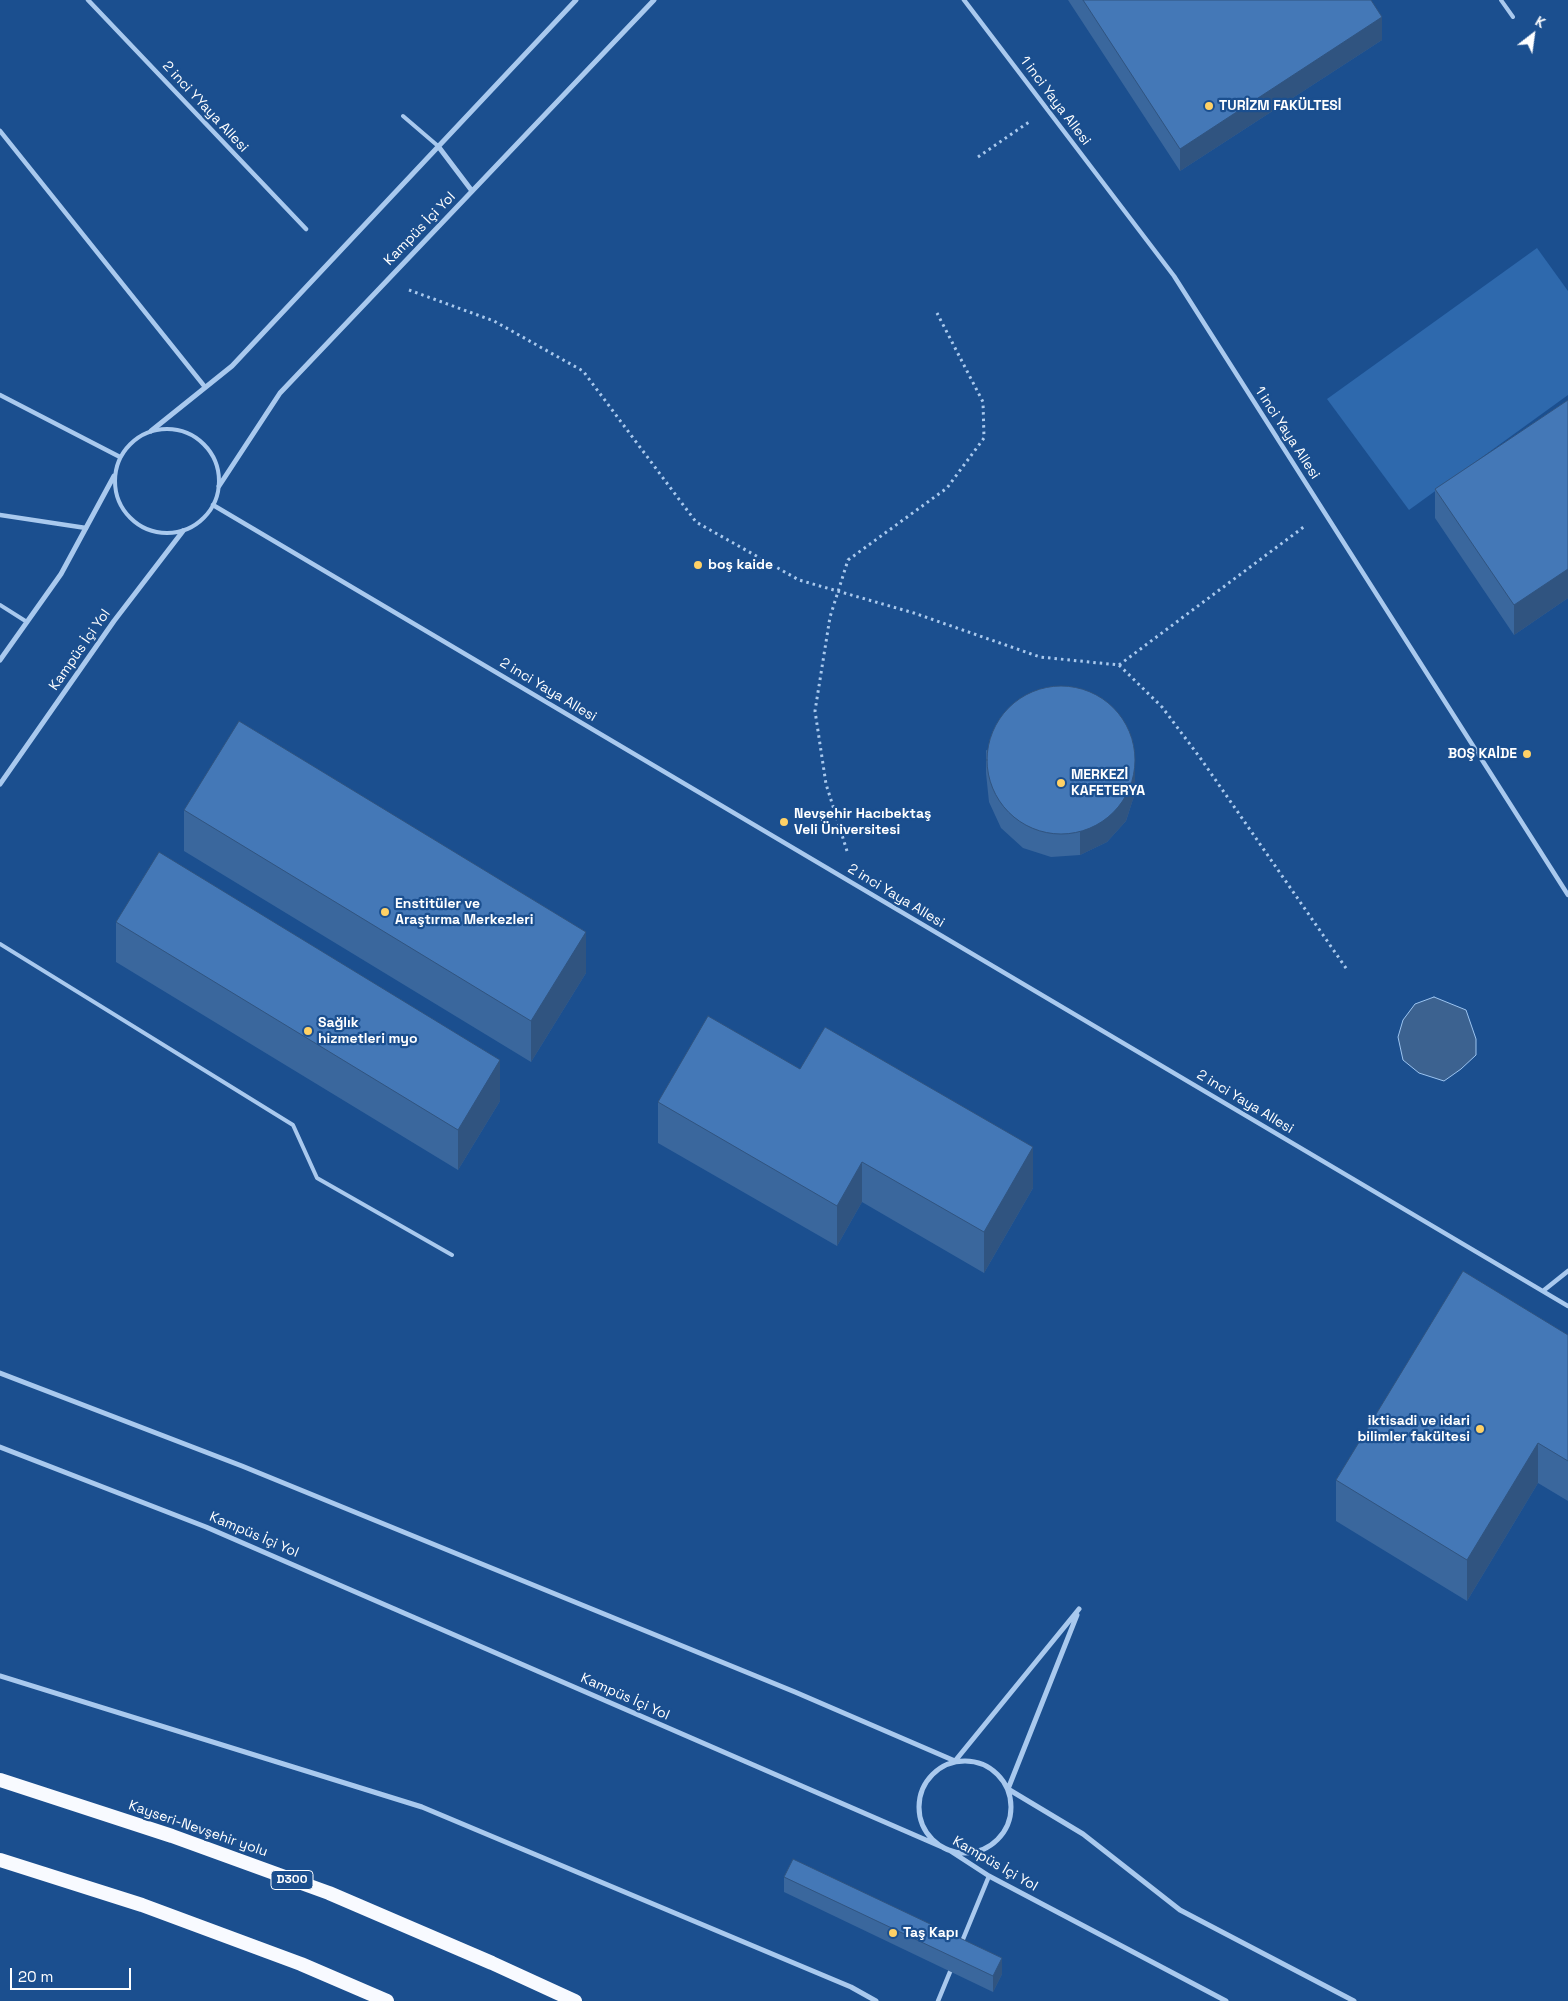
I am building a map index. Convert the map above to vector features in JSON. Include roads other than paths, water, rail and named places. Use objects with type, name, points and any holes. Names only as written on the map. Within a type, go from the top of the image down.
[{"type":"highway","name":"Kayseri-Nevşehir yolu","points":[[0,1780],[172,1836],[330,1893],[575,2001]]},
{"type":"highway","points":[[0,1860],[142,1905],[301,1964],[387,2001]]},
{"type":"street","name":"2 inci YYaya Allesi","points":[[88,0],[306,229]]},
{"type":"street","points":[[151,431],[232,366],[576,0]]},
{"type":"street","name":"Kampüs İçi Yol","points":[[219,486],[280,393],[654,0]]},
{"type":"street","name":"1 inci Yaya Allesi","points":[[964,0],[1174,276],[1568,895]]},
{"type":"street","points":[[0,131],[205,387]]},
{"type":"street","points":[[438,146],[472,191]]},
{"type":"street","points":[[0,396],[120,457]]},
{"type":"street","points":[[0,660],[60,574],[114,476]]},
{"type":"street","name":"2 inci Yaya Allesi","points":[[214,506],[1568,1306]]},
{"type":"street","points":[[0,515],[86,528]]},
{"type":"street","name":"Kampüs İçi Yol","points":[[0,784],[114,621],[183,531]]},
{"type":"street","points":[[1543,1291],[1568,1271]]},
{"type":"street","points":[[0,1372],[270,1477],[777,1684],[955,1761]]},
{"type":"street","name":"Kampüs İçi Yol","points":[[0,1447],[206,1526],[949,1850],[989,1876],[1226,2001]]},
{"type":"street","points":[[955,1761],[1079,1609],[1008,1789]]},
{"type":"street","points":[[0,1676],[422,1807],[851,1987],[876,2001]]},
{"type":"street","points":[[971,1760],[987,1765],[1000,1776],[1008,1789],[1012,1805],[1010,1821],[1002,1835],[991,1845],[978,1851],[964,1853],[949,1850],[936,1843],[926,1832],[920,1819],[918,1804],[921,1790],[928,1778],[941,1767],[955,1761],[971,1760]]},
{"type":"street","points":[[1008,1789],[1083,1834],[1180,1910],[1354,2001]]},
{"type":"street","points":[[960,1947],[989,1876]]},
{"type":"street","points":[[938,2001],[952,1965]]},
{"type":"lane","points":[[1500,0],[1513,17]]},
{"type":"lane","points":[[403,116],[438,146]]},
{"type":"lane","points":[[171,429],[191,434],[207,448],[217,466],[219,486],[214,506],[201,521],[183,531],[162,533],[142,528],[126,515],[116,497],[114,476],[120,457],[133,441],[151,431],[171,429]]},
{"type":"lane","points":[[0,605],[27,622]]},
{"type":"lane","points":[[0,944],[293,1125],[317,1178],[452,1255]]},
{"type":"place","name":"TURİZM FAKÜLTESİ","points":[[1209,106]]},
{"type":"place","name":"boş kaide","points":[[698,565]]},
{"type":"place","name":"BOŞ KAİDE","points":[[1527,754]]},
{"type":"place","name":"MERKEZİ KAFETERYA","points":[[1061,783]]},
{"type":"place","name":"Nevşehir Hacıbektaş Veli Üniversitesi","points":[[784,822]]},
{"type":"place","name":"Enstitüler ve Araştırma Merkezleri","points":[[385,912]]},
{"type":"place","name":"Sağlık hizmetleri myo","points":[[308,1031]]},
{"type":"place","name":"iktisadi ve idari bilimler fakültesi","points":[[1480,1429]]},
{"type":"place","name":"Taş Kapı","points":[[893,1933]]}]
